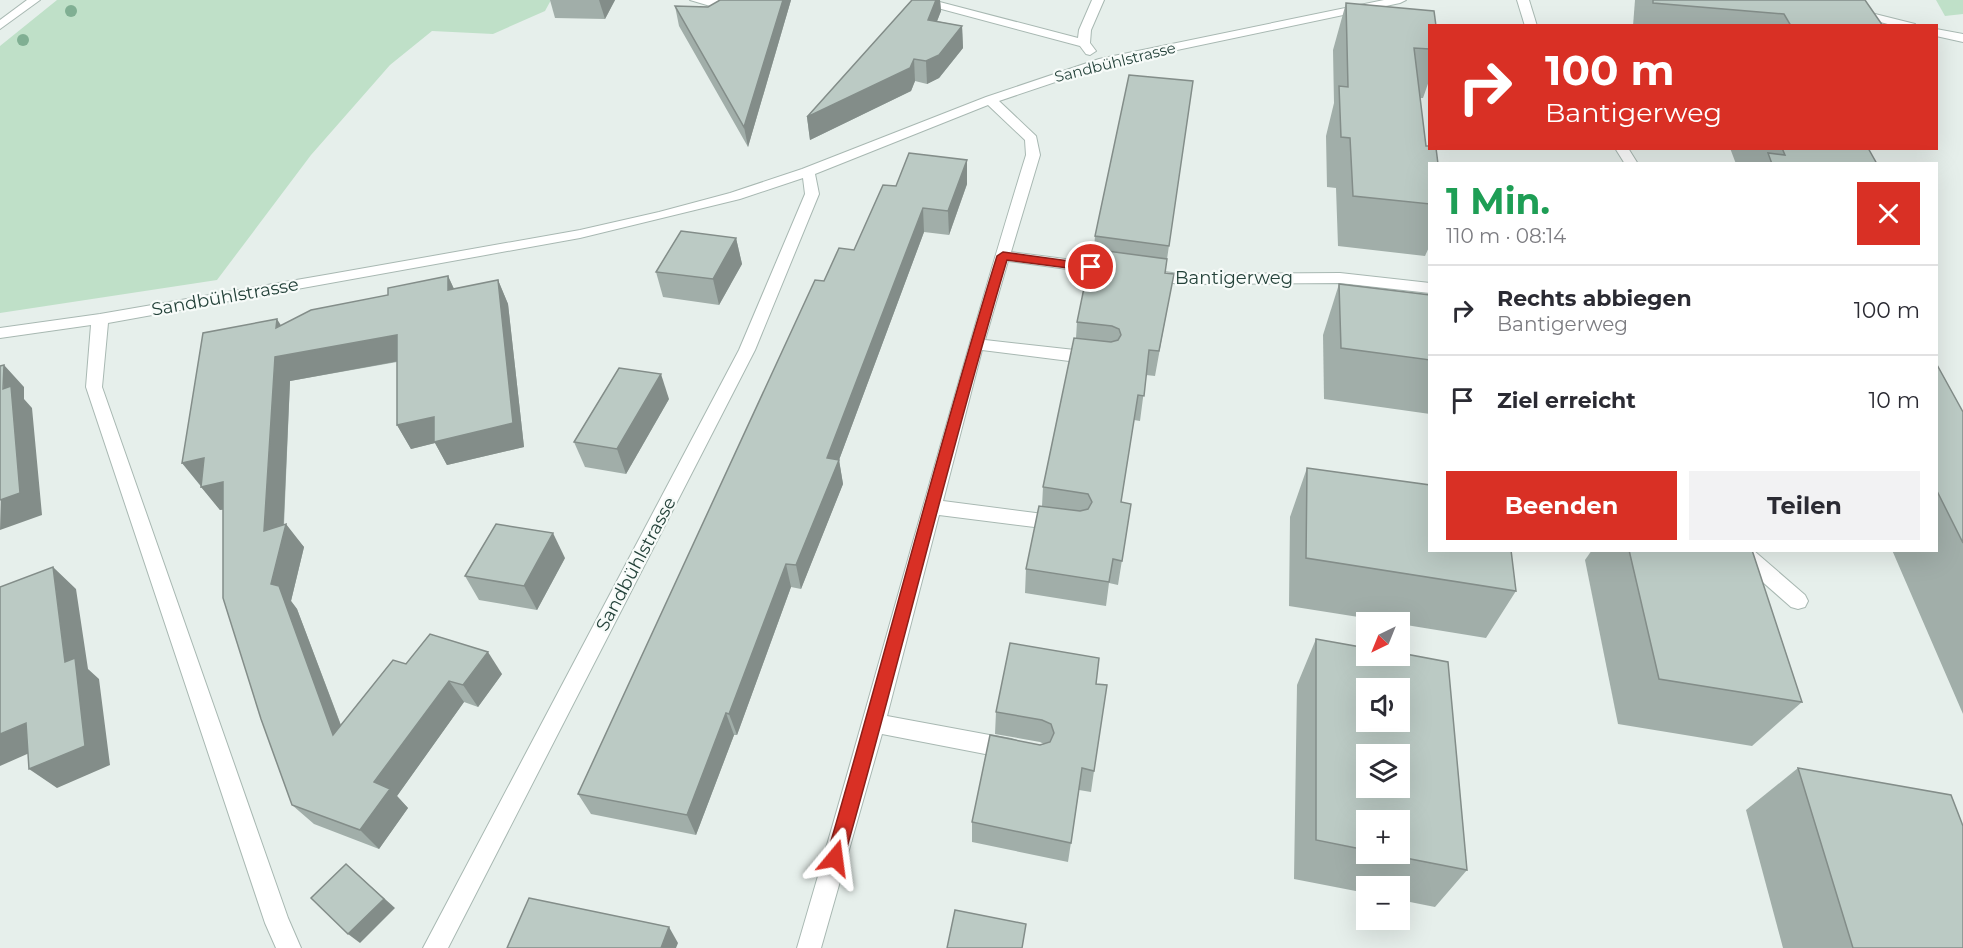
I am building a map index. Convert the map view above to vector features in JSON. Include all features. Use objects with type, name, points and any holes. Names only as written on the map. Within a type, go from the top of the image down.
[{"type":"street","points":[[0,26],[34,0]]},
{"type":"street","points":[[696,0],[717,4],[739,0]]},
{"type":"street","points":[[1084,43],[1085,30],[1098,0]]},
{"type":"street","name":"Sandbühlstrasse","points":[[0,333],[100,319],[580,234],[661,216],[735,196],[807,172],[990,100],[1103,62],[1400,0]]},
{"type":"street","points":[[1523,0],[1531,24]]},
{"type":"street","points":[[923,1],[1084,43],[1103,62]]},
{"type":"street","points":[[1840,9],[1903,24]]},
{"type":"street","points":[[1938,32],[1963,38]]},
{"type":"street","points":[[809,948],[874,723],[976,344],[1033,155],[1031,139],[990,100]]},
{"type":"street","name":"Sandbühlstrasse","points":[[435,948],[747,350],[812,194],[812,181],[807,172]]},
{"type":"street","name":"Bantigerweg","points":[[1003,256],[1179,279],[1340,278],[1428,288]]},
{"type":"street","points":[[100,319],[94,387],[277,923],[289,948]]},
{"type":"street","points":[[976,344],[1108,359]]},
{"type":"street","points":[[933,507],[1078,526]]},
{"type":"street","points":[[1741,552],[1798,601]]},
{"type":"street","points":[[874,723],[1028,752]]},
{"type":"green space","points":[[57,0],[551,0],[545,11],[493,34],[432,31],[390,65],[311,155],[217,280],[0,313],[0,46]]},
{"type":"green space","points":[[1936,0],[1963,0],[1963,14],[1945,16]]},
{"type":"building","points":[[720,0],[783,0],[744,127],[675,6],[708,7]]},
{"type":"building","points":[[912,0],[936,0],[928,20],[962,26],[939,55],[926,61],[914,59],[910,68],[807,117]]},
{"type":"building","points":[[1653,0],[1865,0],[1882,24],[1790,24],[1784,14],[1653,3]]},
{"type":"building","points":[[1346,3],[1434,11],[1436,24],[1428,24],[1428,49],[1414,48],[1426,146],[1428,150],[1436,150],[1438,162],[1428,162],[1428,204],[1353,196],[1350,138],[1341,137],[1339,86],[1348,87]]},
{"type":"building","points":[[1129,75],[1193,81],[1169,246],[1095,236]]},
{"type":"building","points":[[1783,150],[1869,150],[1876,162],[1771,162],[1768,153],[1785,155]]},
{"type":"building","points":[[909,153],[967,160],[948,211],[923,208],[827,458],[839,460],[796,565],[786,564],[729,714],[726,713],[687,815],[578,794],[815,280],[824,281],[839,248],[854,250],[883,185],[896,186]]},
{"type":"building","points":[[681,231],[736,238],[713,279],[656,272]]},
{"type":"building","points":[[1092,249],[1167,259],[1165,273],[1174,274],[1159,351],[1149,350],[1144,396],[1138,395],[1121,502],[1131,504],[1122,561],[1113,559],[1109,582],[1026,569],[1039,506],[1080,511],[1088,509],[1092,502],[1088,494],[1043,487],[1074,338],[1111,342],[1118,340],[1121,335],[1119,329],[1112,326],[1077,322]]},
{"type":"building","points":[[448,276],[448,290],[498,280],[513,423],[434,442],[434,417],[397,425],[397,335],[275,357],[264,531],[286,524],[271,584],[279,586],[333,735],[393,660],[406,664],[430,634],[488,652],[463,685],[449,681],[374,782],[390,789],[360,830],[292,805],[261,719],[223,598],[223,482],[201,487],[204,458],[182,463],[203,333],[277,319],[276,328],[311,310],[388,295],[388,288]]},
{"type":"building","points":[[1339,284],[1428,295],[1428,360],[1341,348]]},
{"type":"building","points":[[4,365],[3,389],[11,386],[20,493],[0,500],[0,366]]},
{"type":"building","points":[[1938,367],[1963,412],[1963,543],[1938,493]]},
{"type":"building","points":[[619,368],[661,374],[617,449],[574,442]]},
{"type":"building","points":[[1307,468],[1428,485],[1428,552],[1511,552],[1516,591],[1306,558]]},
{"type":"building","points":[[496,524],[553,533],[524,586],[465,576]]},
{"type":"building","points":[[1629,552],[1753,552],[1802,702],[1659,679]]},
{"type":"building","points":[[53,567],[65,662],[75,658],[85,746],[29,769],[26,723],[0,734],[0,587]]},
{"type":"building","points":[[1316,639],[1356,646],[1356,666],[1410,666],[1410,655],[1448,662],[1467,870],[1410,859],[1410,810],[1356,810],[1356,848],[1316,840]]},
{"type":"building","points":[[1010,643],[1099,658],[1096,684],[1107,685],[1094,771],[1082,768],[1071,843],[972,822],[990,735],[1040,745],[1050,742],[1054,733],[1051,724],[1042,720],[996,712]]},
{"type":"building","points":[[1798,768],[1951,795],[1963,826],[1963,948],[1853,948]]},
{"type":"building","points":[[346,864],[384,899],[348,934],[311,898]]},
{"type":"building","points":[[529,898],[669,927],[661,948],[507,948]]},
{"type":"building","points":[[955,910],[1026,924],[1022,948],[947,948]]},
{"type":"route","points":[[835,858],[874,723],[976,344],[1003,256],[1091,267]]}]
